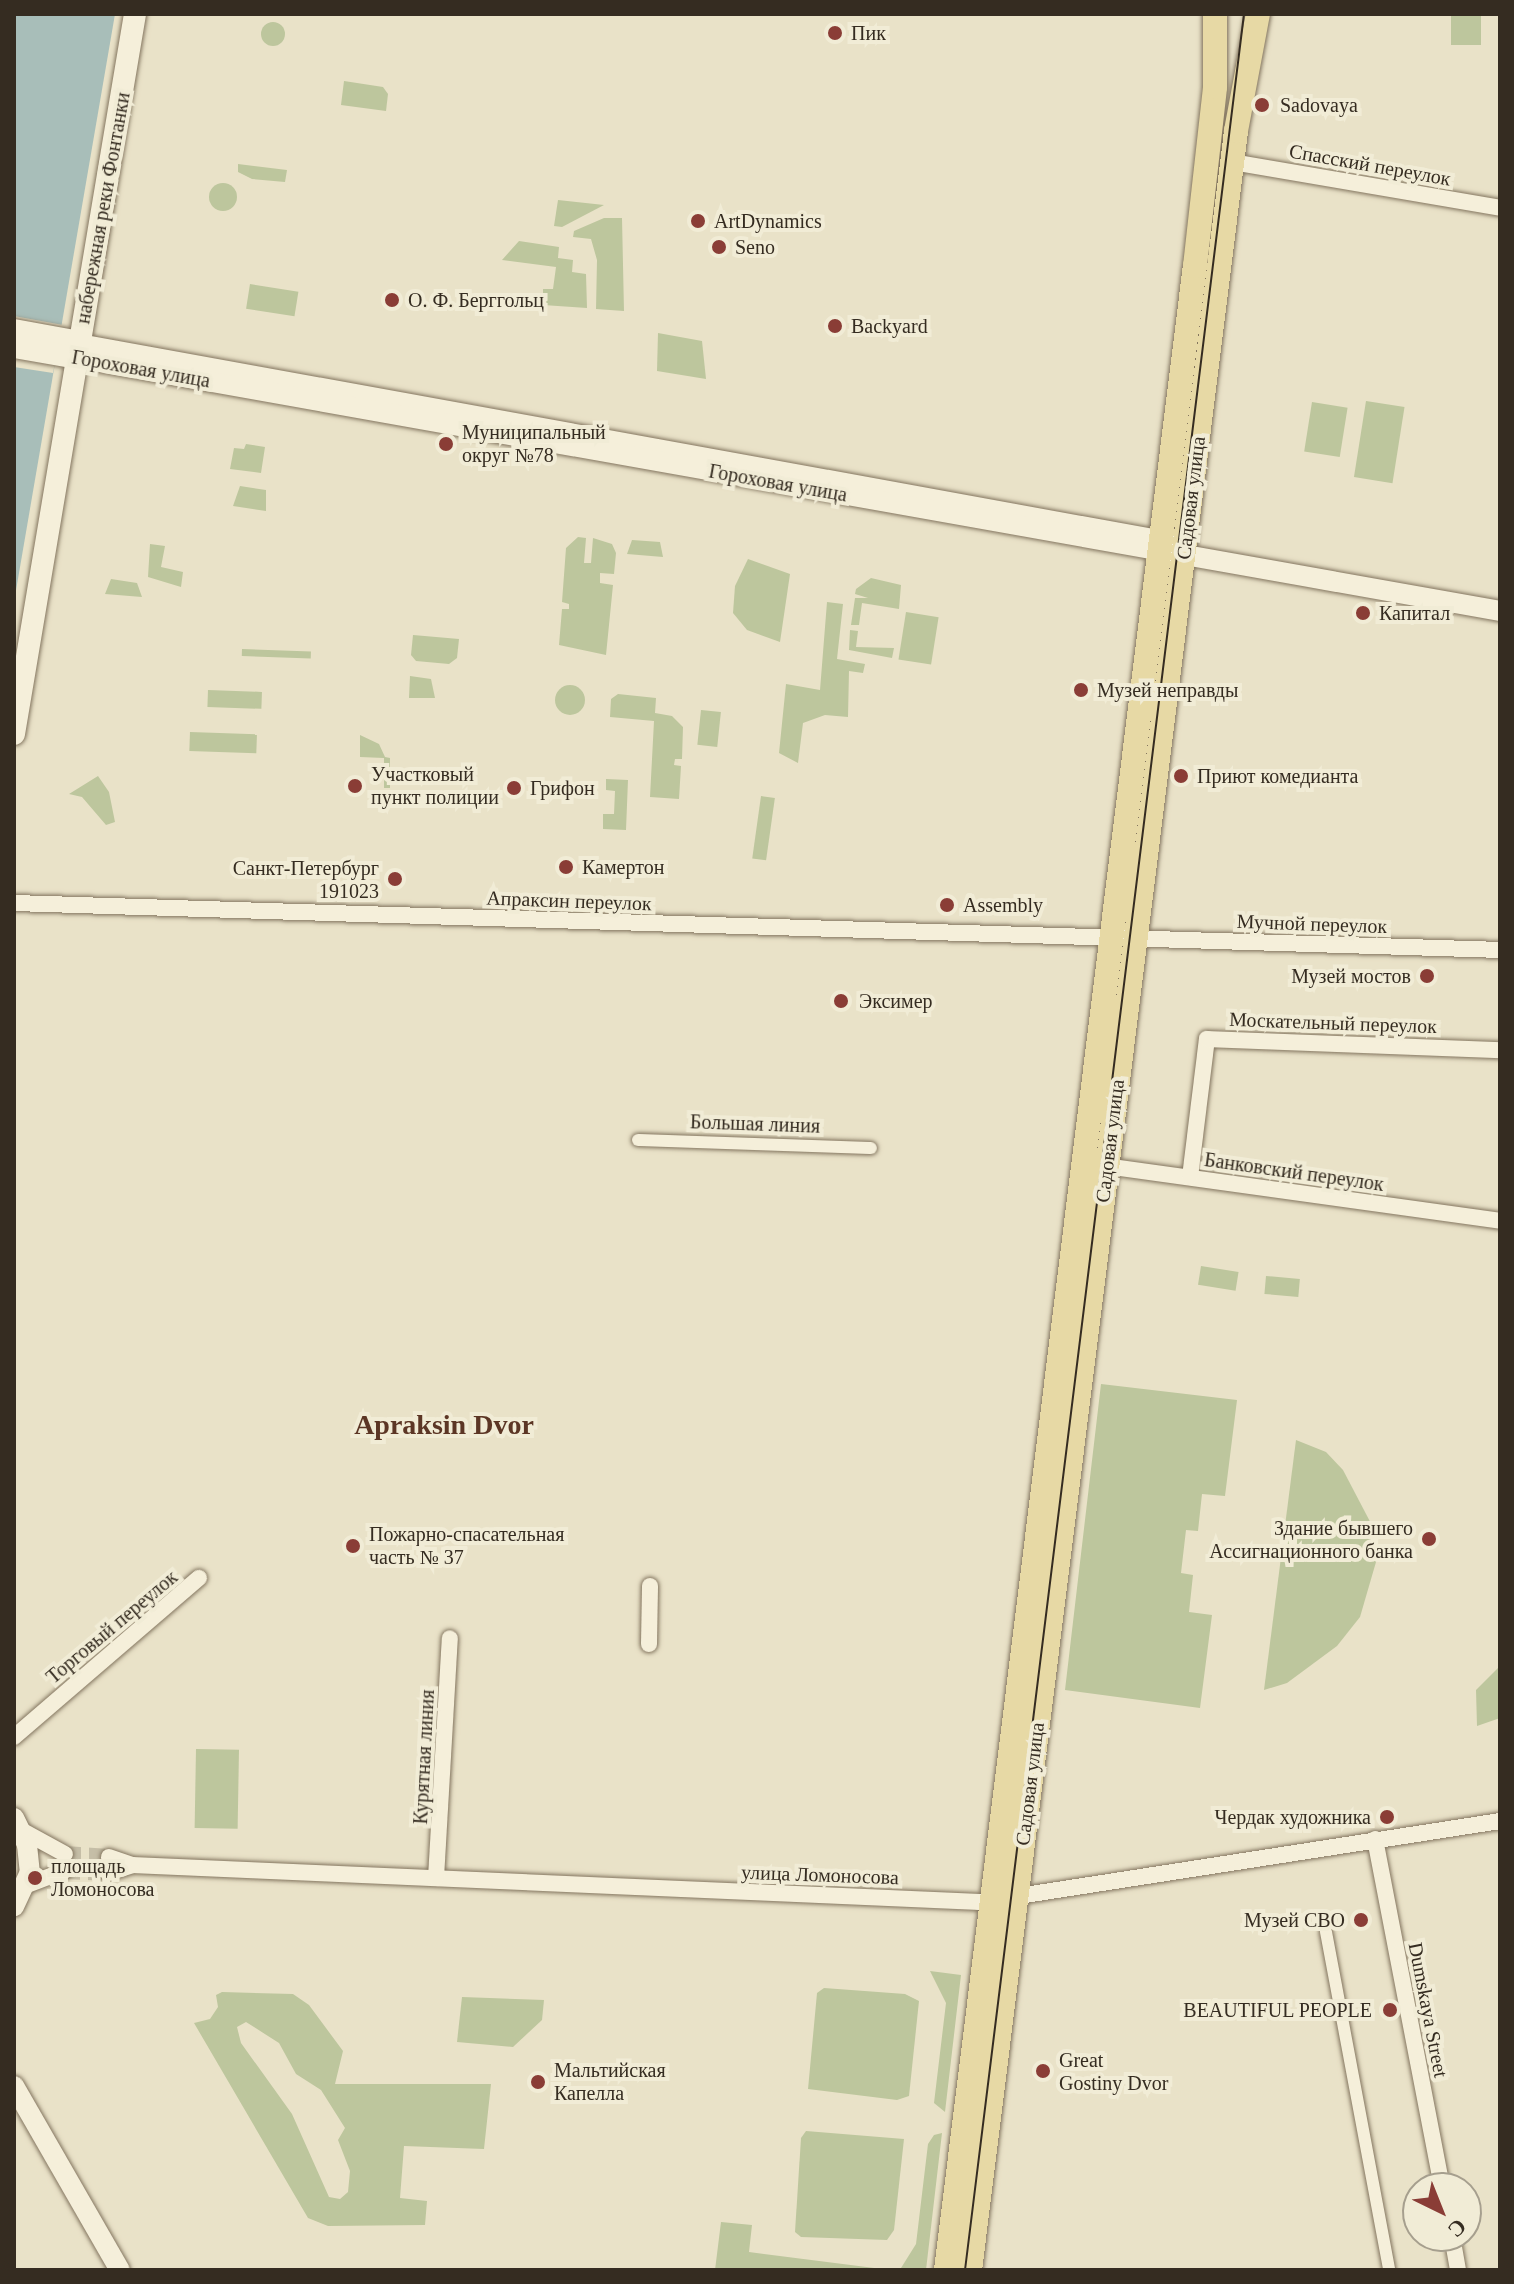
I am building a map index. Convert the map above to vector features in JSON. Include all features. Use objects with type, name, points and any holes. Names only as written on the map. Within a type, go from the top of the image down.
[{"type":"main road","name":"набережная реки Фонтанки","points":[[14,734],[69,348],[135,14]]},
{"type":"main road","name":"Садовая улица","points":[[946,2270],[992,1899],[1095,1164],[1123,938],[1159,544],[1215,87],[1215,14]]},
{"type":"main road","name":"Садовая улица","points":[[1123,938],[1185,550],[1232,162],[1258,14]]},
{"type":"main road","points":[[14,330],[69,348]]},
{"type":"main road","points":[[14,347],[69,348]]},
{"type":"main road","name":"Садовая улица","points":[[970,2270],[1017,1894],[1095,1164]]},
{"type":"street","name":"Спасский переулок","points":[[1232,162],[1500,208]]},
{"type":"street","name":"Гороховая улица","points":[[69,348],[1159,544],[1500,611]]},
{"type":"street","name":"Гороховая улица","points":[[1185,550],[1500,603]]},
{"type":"street","name":"Апраксин переулок","points":[[14,903],[1123,938]]},
{"type":"street","name":"Мучной переулок","points":[[1123,938],[1500,950]]},
{"type":"street","name":"Москательный переулок","points":[[1190,1177],[1207,1039],[1500,1050]]},
{"type":"street","name":"Большая линия","points":[[638,1140],[871,1148]]},
{"type":"street","name":"Банковский переулок","points":[[1095,1164],[1500,1221]]},
{"type":"street","name":"Торговый переулок","points":[[14,1737],[199,1578]]},
{"type":"street","points":[[649,1644],[650,1586]]},
{"type":"street","name":"Курятная линия","points":[[436,1878],[450,1638]]},
{"type":"street","name":"улица Ломоносова","points":[[109,1865],[992,1899],[1500,1821]]},
{"type":"street","points":[[18,1824],[64,1862],[27,1885]]},
{"type":"street","points":[[14,1906],[27,1885],[30,1858],[18,1824]]},
{"type":"street","name":"Dumskaya Street","points":[[1375,1839],[1439,2172]]},
{"type":"street","points":[[1326,1932],[1389,2270]]},
{"type":"street","points":[[14,2086],[120,2270]]},
{"type":"green space","points":[[1451,14],[1481,14],[1481,45],[1451,45]]},
{"type":"green space","points":[[273,22],[282,25],[285,34],[282,43],[273,46],[264,43],[261,34],[264,25]]},
{"type":"green space","points":[[344,81],[383,87],[388,94],[386,111],[341,105]]},
{"type":"green space","points":[[238,164],[287,170],[285,182],[252,179],[238,172]]},
{"type":"green space","points":[[223,183],[233,187],[237,197],[233,207],[223,211],[213,207],[209,197],[213,187]]},
{"type":"green space","points":[[558,200],[604,205],[562,227],[554,226]]},
{"type":"green space","points":[[604,218],[622,218],[624,311],[596,309],[597,260],[591,239],[573,237],[574,231]]},
{"type":"green space","points":[[519,241],[559,247],[558,258],[573,260],[572,272],[586,274],[587,308],[543,305],[543,289],[553,289],[556,267],[502,260]]},
{"type":"green space","points":[[250,284],[298,292],[294,316],[246,309]]},
{"type":"green space","points":[[658,333],[702,341],[706,379],[657,371]]},
{"type":"green space","points":[[1366,401],[1405,407],[1392,483],[1354,477]]},
{"type":"green space","points":[[1312,402],[1348,408],[1340,457],[1304,451]]},
{"type":"green space","points":[[246,444],[265,447],[261,473],[230,469],[234,448],[244,449]]},
{"type":"green space","points":[[240,486],[266,490],[266,511],[233,506]]},
{"type":"green space","points":[[578,537],[586,538],[584,563],[591,563],[593,538],[612,544],[616,553],[614,574],[600,573],[600,583],[613,585],[606,655],[559,645],[562,609],[569,609],[569,604],[562,602],[566,548]]},
{"type":"green space","points":[[632,540],[660,542],[663,557],[627,554]]},
{"type":"green space","points":[[150,544],[165,546],[161,567],[183,572],[181,587],[148,577]]},
{"type":"green space","points":[[748,559],[790,574],[780,642],[747,630],[733,613],[735,586]]},
{"type":"green space","points":[[871,578],[901,585],[899,609],[862,603],[859,625],[851,625],[855,598],[868,598],[855,594],[856,589]]},
{"type":"green space","points":[[111,579],[137,583],[142,597],[105,594]]},
{"type":"green space","points":[[827,602],[843,604],[837,659],[865,664],[863,673],[849,671],[848,717],[825,715],[803,723],[798,763],[779,753],[786,684],[820,690]]},
{"type":"green space","points":[[906,612],[939,617],[931,665],[898,659]]},
{"type":"green space","points":[[850,630],[858,631],[856,647],[894,648],[892,658],[849,650]]},
{"type":"green space","points":[[413,635],[459,639],[457,658],[449,664],[416,661],[411,655]]},
{"type":"green space","points":[[242,649],[311,651],[311,658],[242,656]]},
{"type":"green space","points":[[410,676],[431,679],[435,698],[409,698]]},
{"type":"green space","points":[[570,685],[581,689],[585,700],[581,711],[570,715],[559,711],[555,700],[559,689]]},
{"type":"green space","points":[[208,690],[262,692],[261,709],[207,707]]},
{"type":"green space","points":[[618,694],[656,698],[655,713],[672,716],[683,727],[682,759],[675,759],[674,765],[681,766],[679,799],[650,797],[654,721],[610,717],[611,699]]},
{"type":"green space","points":[[701,710],[721,712],[717,747],[697,745]]},
{"type":"green space","points":[[190,732],[257,734],[256,753],[189,751]]},
{"type":"green space","points":[[360,735],[379,744],[385,757],[390,758],[390,788],[384,788],[384,758],[360,757]]},
{"type":"green space","points":[[98,776],[109,792],[115,822],[106,825],[82,797],[69,794]]},
{"type":"green space","points":[[606,779],[628,780],[626,830],[603,829],[603,814],[614,814],[615,791],[606,790]]},
{"type":"green space","points":[[761,796],[775,798],[766,860],[752,858]]},
{"type":"green space","points":[[1201,1266],[1239,1272],[1236,1291],[1198,1285]]},
{"type":"green space","points":[[1266,1276],[1300,1279],[1298,1297],[1264,1294]]},
{"type":"green space","points":[[1101,1384],[1237,1400],[1225,1496],[1202,1494],[1198,1531],[1186,1530],[1181,1573],[1193,1575],[1189,1612],[1212,1615],[1200,1708],[1065,1690]]},
{"type":"green space","points":[[1296,1440],[1326,1452],[1343,1470],[1376,1533],[1376,1562],[1360,1617],[1337,1646],[1287,1683],[1264,1690]]},
{"type":"green space","points":[[1500,1666],[1500,1718],[1477,1726],[1476,1690]]},
{"type":"green space","points":[[196,1749],[239,1750],[238,1829],[195,1828]]},
{"type":"green space","points":[[930,1971],[961,1975],[945,2112],[934,2103],[946,2003]]},
{"type":"green space","points":[[824,1988],[905,1994],[919,2001],[909,2096],[897,2100],[808,2089],[817,1993]]},
{"type":"green space","points":[[222,1992],[293,1994],[309,2005],[343,2051],[335,2084],[491,2084],[484,2149],[404,2146],[400,2198],[427,2201],[425,2225],[328,2226],[308,2218],[194,2023],[210,2019],[218,2007],[216,1995]],"holes":[[[246,2022],[279,2043],[296,2074],[321,2090],[345,2128],[338,2140],[350,2171],[348,2192],[340,2199],[329,2197],[292,2114],[241,2043],[237,2027]]]},
{"type":"green space","points":[[462,1997],[544,2000],[542,2020],[513,2047],[457,2042]]},
{"type":"green space","points":[[806,2131],[904,2139],[894,2230],[887,2240],[801,2237],[795,2232],[801,2138]]},
{"type":"green space","points":[[942,2133],[926,2270],[901,2268],[916,2244],[928,2144],[934,2135]]},
{"type":"green space","points":[[721,2222],[752,2225],[749,2252],[890,2270],[715,2270]]},
{"type":"water","points":[[14,14],[115,14],[14,602]]},
{"type":"pier","points":[[14,316],[63,325],[53,373],[14,367]]},
{"type":"tunnel","points":[[65,1854],[109,1857]]},
{"type":"tunnel","points":[[64,1871],[108,1873]]},
{"type":"tram line","points":[[965,2270],[1244,14]]},
{"type":"place","name":"Пик","points":[[835,33]]},
{"type":"place","name":"Sadovaya","points":[[1262,105]]},
{"type":"place","name":"ArtDynamics","points":[[698,221]]},
{"type":"place","name":"Seno","points":[[719,247]]},
{"type":"place","name":"О. Ф. Берггольц","points":[[392,300]]},
{"type":"place","name":"Backyard","points":[[835,326]]},
{"type":"place","name":"Муниципальный округ №78","points":[[446,444]]},
{"type":"place","name":"Капитал","points":[[1363,613]]},
{"type":"place","name":"Музей неправды","points":[[1081,690]]},
{"type":"place","name":"Приют комедианта","points":[[1181,776]]},
{"type":"place","name":"Участковый пункт полиции","points":[[355,786]]},
{"type":"place","name":"Грифон","points":[[514,788]]},
{"type":"place","name":"Камертон","points":[[566,867]]},
{"type":"place","name":"Санкт-Петербург 191023","points":[[395,879]]},
{"type":"place","name":"Assembly","points":[[947,905]]},
{"type":"place","name":"Музей мостов","points":[[1427,976]]},
{"type":"place","name":"Эксимер","points":[[841,1001]]},
{"type":"place","name":"Здание бывшего Ассигнационного банка","points":[[1429,1539]]},
{"type":"place","name":"Пожарно-спасательная часть № 37","points":[[353,1546]]},
{"type":"place","name":"Чердак художника","points":[[1387,1817]]},
{"type":"place","name":"площадь Ломоносова","points":[[35,1878]]},
{"type":"place","name":"Музей СВО","points":[[1361,1920]]},
{"type":"place","name":"BEAUTIFUL PEOPLE","points":[[1390,2010]]},
{"type":"place","name":"Great Gostiny Dvor","points":[[1043,2071]]},
{"type":"place","name":"Мальтийская Капелла","points":[[538,2082]]},
{"type":"district","name":"Apraksin Dvor","points":[[444,1425]]}]
